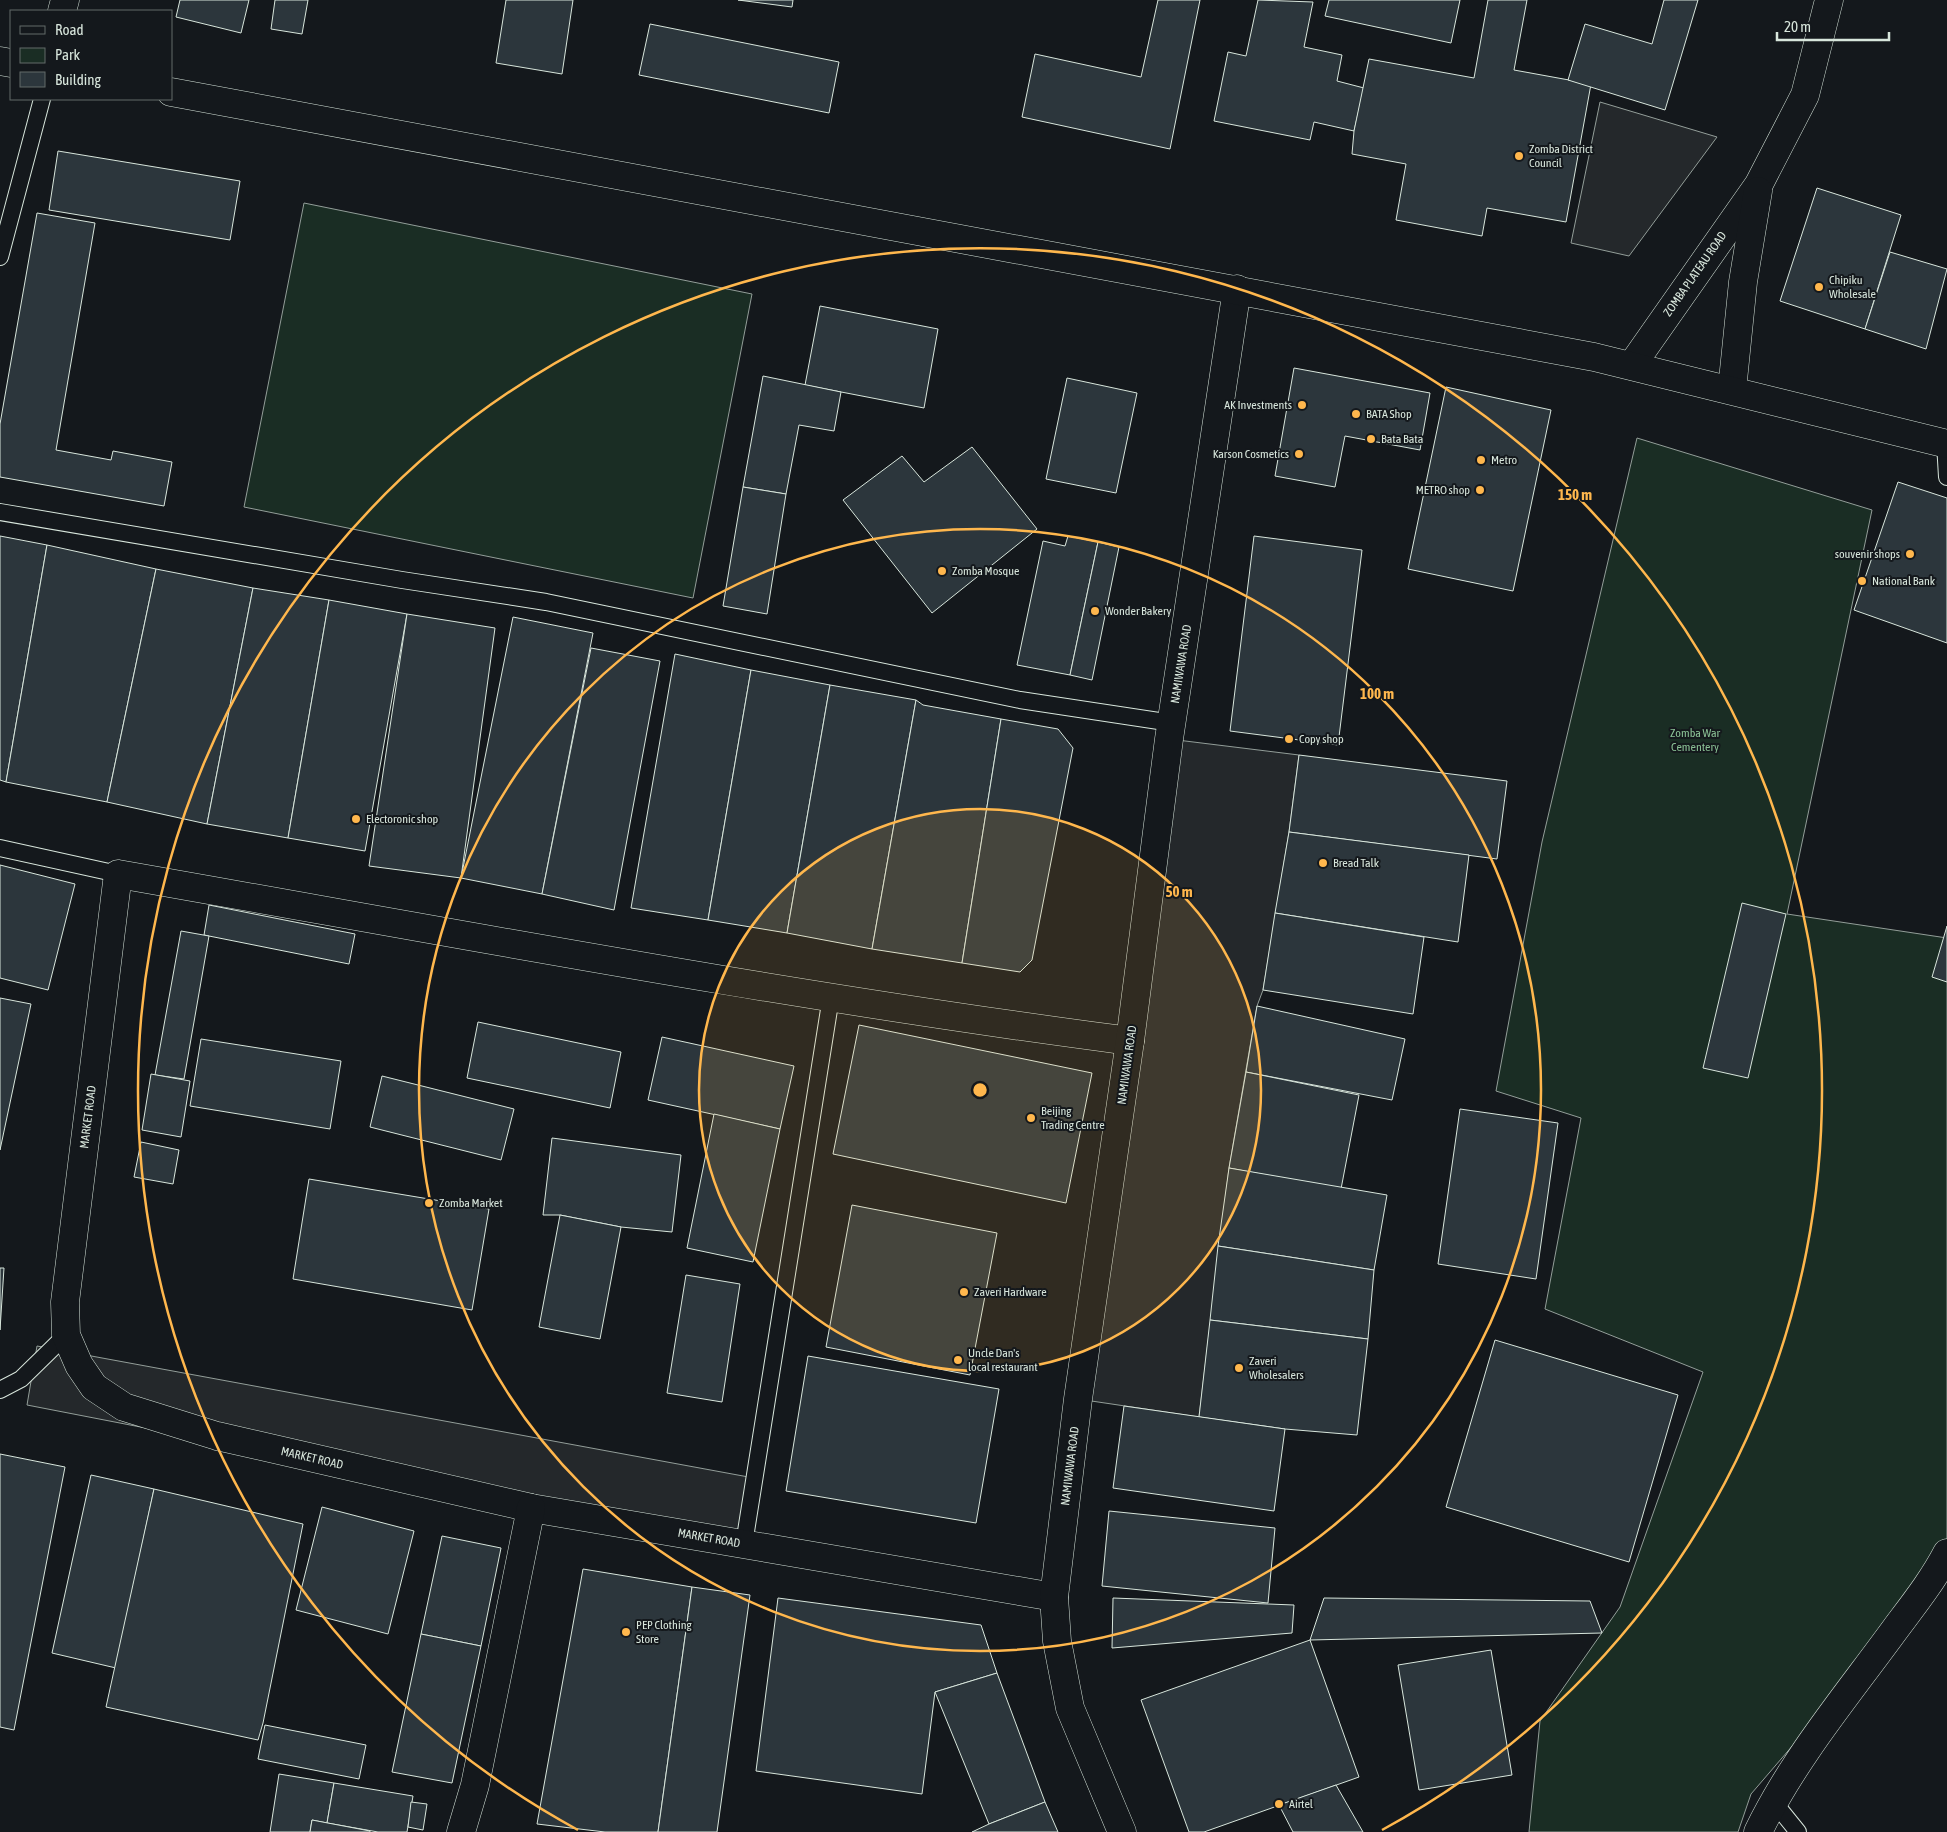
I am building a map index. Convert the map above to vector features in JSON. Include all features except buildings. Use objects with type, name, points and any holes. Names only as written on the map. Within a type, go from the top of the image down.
[{"type":"main road","name":"ZOMBA PLATEAU ROAD","points":[[1632,365],[1760,184],[1805,95],[1829,0]]},
{"type":"main road","points":[[172,92],[1237,289],[1632,365],[1946,444]]},
{"type":"main road","name":"ZOMBA PLATEAU ROAD","points":[[1732,390],[1743,282],[1760,184]]},
{"type":"main road","name":"NAMIWAWA ROAD","points":[[1122,1832],[1070,1708],[1056,1641],[1054,1597],[1078,1399],[1130,1041],[1172,723],[1237,289]]},
{"type":"main road","points":[[118,874],[831,997],[1027,1028],[1130,1041]]},
{"type":"main road","name":"MARKET ROAD","points":[[118,874],[65,1302],[66,1335],[79,1365],[94,1387],[124,1407],[217,1436],[532,1508],[1054,1597]]},
{"type":"main road","points":[[461,1832],[475,1785],[532,1508]]},
{"type":"main road","points":[[1758,1832],[1773,1801],[1798,1762],[1925,1588],[1947,1553]]},
{"type":"lane","points":[[0,257],[42,100]]},
{"type":"lane","points":[[1946,444],[1947,476]]},
{"type":"lane","points":[[0,512],[402,580],[546,602],[1020,700],[1172,723]]},
{"type":"lane","points":[[0,848],[118,874]]},
{"type":"lane","points":[[744,1544],[831,997]]},
{"type":"lane","points":[[0,1390],[21,1379],[66,1335]]},
{"type":"lane","points":[[1773,1801],[1798,1832]]},
{"type":"green space","points":[[304,203],[752,294],[693,598],[244,507]]},
{"type":"green space","name":"Zomba War Cementery","points":[[1637,438],[1872,510],[1787,914],[1947,938],[1947,1566],[1751,1794],[1738,1832],[1529,1832],[1540,1721],[1620,1607],[1703,1372],[1545,1309],[1581,1118],[1496,1091],[1542,842]]},
{"type":"shaded area","points":[[1600,102],[1717,137],[1629,256],[1571,243]]},
{"type":"shaded area","points":[[1169,739],[1299,755],[1289,832],[1263,990],[1257,1006],[1229,1168],[1199,1417],[1078,1399]]},
{"type":"shaded area","points":[[37,1346],[754,1478],[744,1544],[27,1405]]},
{"type":"place","name":"Zomba District Council","points":[[1519,156]]},
{"type":"place","name":"Chipiku Wholesale","points":[[1819,287]]},
{"type":"place","name":"AK Investments","points":[[1302,405]]},
{"type":"place","name":"BATA Shop","points":[[1356,414]]},
{"type":"place","name":"Bata Bata","points":[[1371,439]]},
{"type":"place","name":"Karson Cosmetics","points":[[1299,454]]},
{"type":"place","name":"Metro","points":[[1481,460]]},
{"type":"place","name":"METRO shop","points":[[1480,490]]},
{"type":"place","name":"souvenir shops","points":[[1910,554]]},
{"type":"place","name":"Zomba Mosque","points":[[942,571]]},
{"type":"place","name":"National Bank","points":[[1862,581]]},
{"type":"place","name":"Wonder Bakery","points":[[1095,611]]},
{"type":"place","name":"Copy shop","points":[[1289,739]]},
{"type":"place","name":"Electoronic shop","points":[[356,819]]},
{"type":"place","name":"Bread Talk","points":[[1323,863]]},
{"type":"place","name":"Beijing Trading Centre","points":[[1031,1118]]},
{"type":"place","name":"Zomba Market","points":[[429,1203]]},
{"type":"place","name":"Zaveri Hardware","points":[[964,1292]]},
{"type":"place","name":"Uncle Dan's local restaurant","points":[[958,1360]]},
{"type":"place","name":"Zaveri Wholesalers","points":[[1239,1368]]},
{"type":"place","name":"PEP Clothing Store","points":[[626,1632]]},
{"type":"place","name":"Airtel","points":[[1279,1804]]}]
